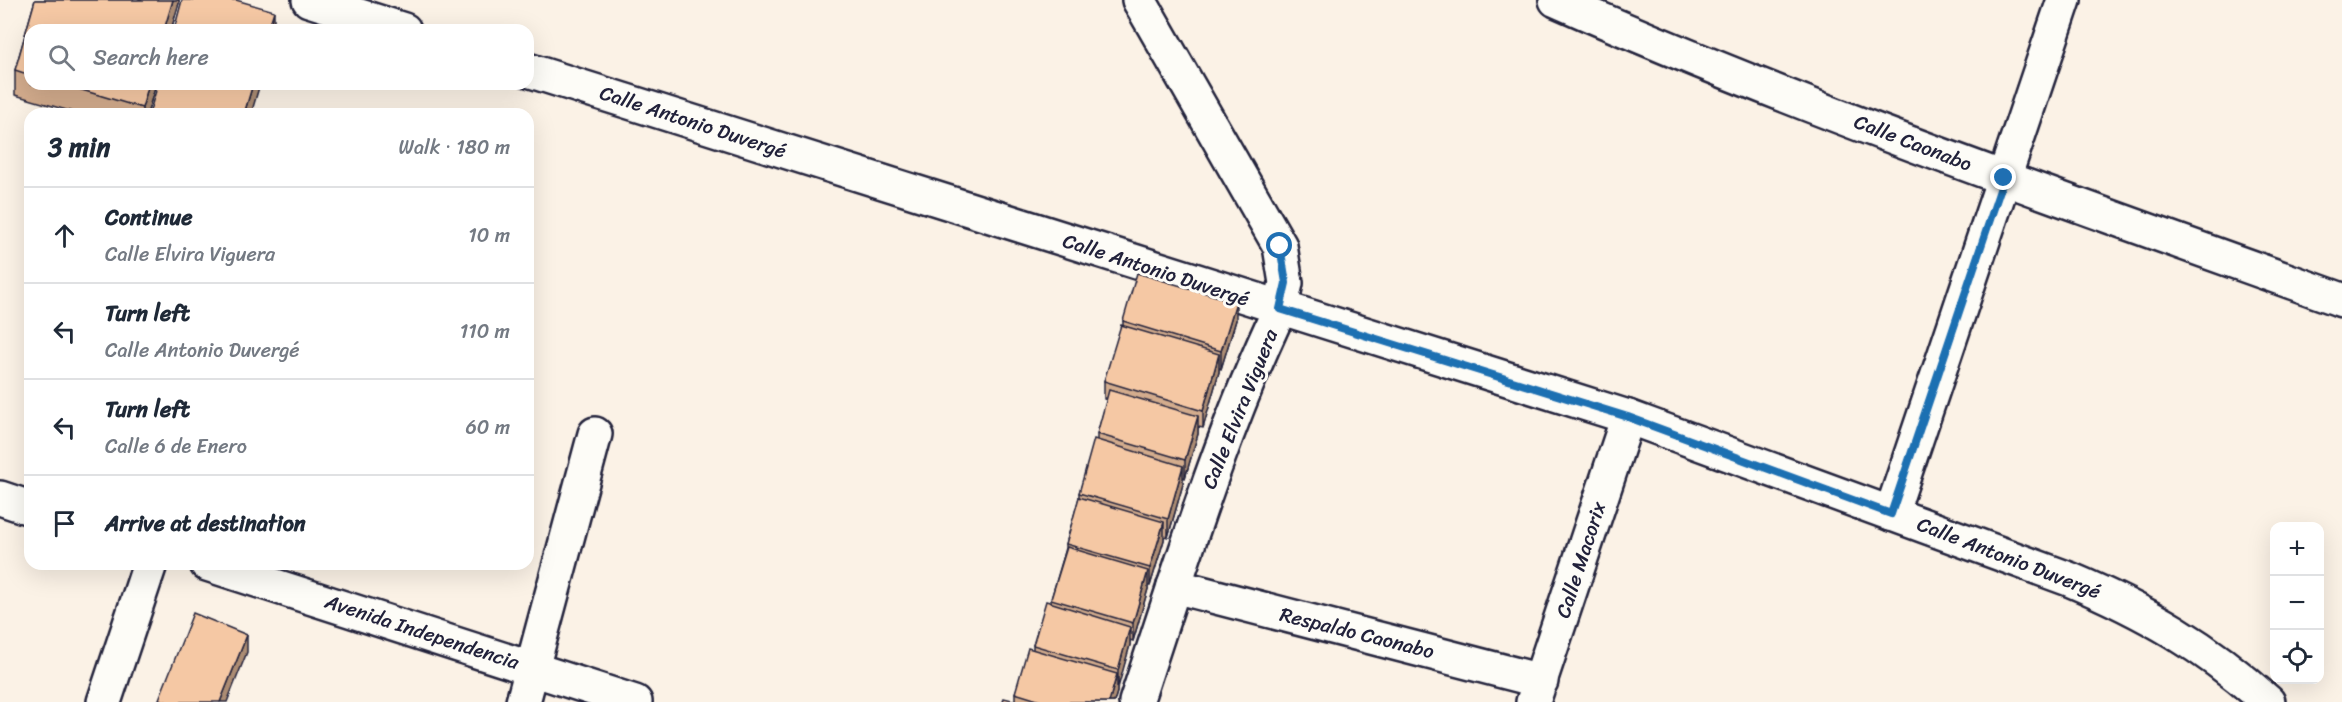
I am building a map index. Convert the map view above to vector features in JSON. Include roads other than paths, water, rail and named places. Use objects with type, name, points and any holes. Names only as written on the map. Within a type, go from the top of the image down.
[{"type":"street","points":[[309,0],[385,24]]},
{"type":"street","name":"Calle Elvira Viguera","points":[[1136,702],[1174,586],[1250,373],[1280,309],[1286,283],[1280,246],[1139,0]]},
{"type":"street","name":"Calle Caonabo","points":[[1556,0],[1629,32],[2004,178],[2342,300]]},
{"type":"street","points":[[1891,514],[2064,0]]},
{"type":"street","name":"Calle Antonio Duvergé","points":[[534,72],[1628,417],[2123,602],[2227,665],[2268,702]]},
{"type":"street","name":"Calle Macorix","points":[[1537,691],[1628,417]]},
{"type":"street","points":[[523,702],[595,434]]},
{"type":"street","points":[[0,498],[24,506]]},
{"type":"street","points":[[104,702],[148,570]]},
{"type":"street","name":"Avenida Independencia","points":[[226,570],[635,702]]},
{"type":"street","name":"Respaldo Caonabo","points":[[1174,586],[1537,691]]}]
